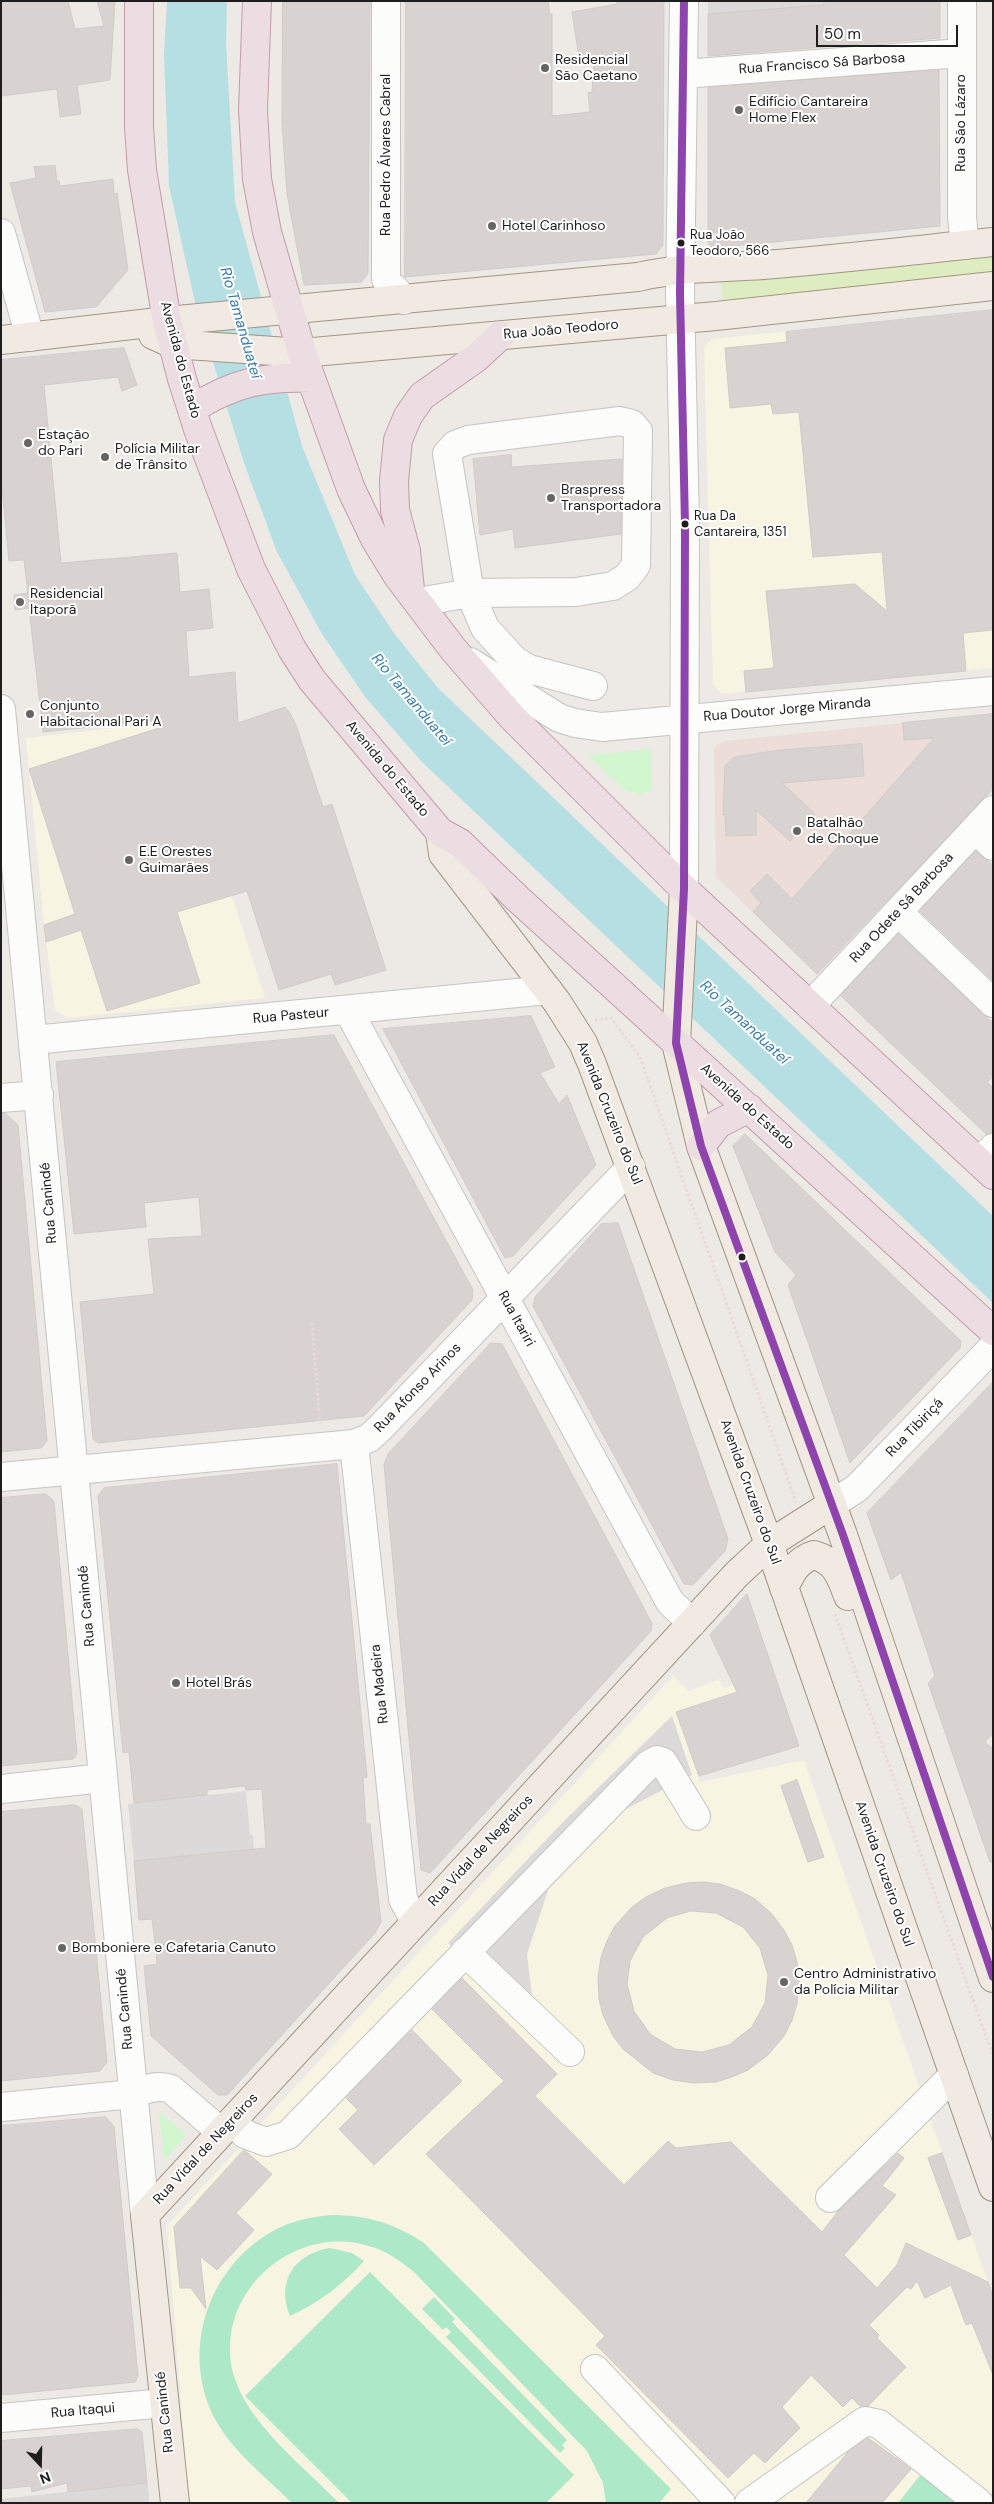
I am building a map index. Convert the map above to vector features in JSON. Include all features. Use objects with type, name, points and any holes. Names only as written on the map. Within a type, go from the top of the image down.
[{"type":"highway","name":"Avenida do Estado","points":[[139,1],[139,127],[142,170],[180,333],[251,569],[292,649],[312,680],[440,832],[460,843],[676,1043],[993,1331]]},
{"type":"highway","points":[[258,1],[253,110],[257,179],[280,311],[295,366],[375,539],[414,597],[453,649],[512,718],[684,889],[810,1006],[988,1162]]},
{"type":"highway","points":[[414,597],[406,551],[395,510],[394,481],[398,440],[408,416],[422,396],[476,358],[500,336]]},
{"type":"highway","points":[[201,403],[247,382],[295,366]]},
{"type":"highway","points":[[702,1146],[718,1124],[749,1108]]},
{"type":"main road","points":[[180,333],[280,311],[638,277],[713,266],[761,265],[993,242]]},
{"type":"main road","points":[[966,245],[993,262]]},
{"type":"main road","name":"Rua João Teodoro","points":[[1,340],[133,325],[180,333],[295,366],[500,336],[993,286]]},
{"type":"main road","name":"Avenida Cruzeiro do Sul","points":[[440,832],[443,854],[548,990],[583,1043],[631,1167],[769,1544],[993,2187]]},
{"type":"main road","points":[[684,889],[676,1043],[702,1146],[832,1504],[901,1702],[993,1978]]},
{"type":"main road","name":"Rua Vidal de Negreiros","points":[[144,2215],[692,1623],[769,1544],[832,1504]]},
{"type":"main road","points":[[784,1588],[794,1568],[808,1557],[814,1555],[832,1563],[840,1574],[883,1690],[901,1702]]},
{"type":"main road","name":"Rua Canindé","points":[[144,2215],[175,2503]]},
{"type":"street","name":"Rua Pedro Álvares Cabral","points":[[386,1],[386,279],[390,287],[394,288],[404,300]]},
{"type":"street","points":[[684,1],[681,270],[685,525],[684,889]]},
{"type":"street","name":"Rua São Lázaro","points":[[962,1],[962,218],[966,245]]},
{"type":"street","name":"Rua Francisco Sá Barbosa","points":[[683,74],[961,53]]},
{"type":"street","points":[[1,233],[30,337]]},
{"type":"street","points":[[414,597],[470,593],[576,592],[613,586],[627,577],[636,565],[638,432],[632,424],[620,421],[468,440],[455,445],[447,454],[470,593],[485,628],[514,660],[529,669],[592,686]]},
{"type":"street","name":"Rua Doutor Jorge Miranda","points":[[453,649],[559,718],[575,724],[602,727],[993,691]]},
{"type":"street","name":"Rua Canindé","points":[[2,715],[144,2215]]},
{"type":"street","name":"Rua Odete Sá Barbosa","points":[[810,1006],[898,912],[987,828]]},
{"type":"street","points":[[898,912],[993,1003]]},
{"type":"street","name":"Rua Pasteur","points":[[33,1040],[548,990]]},
{"type":"street","name":"Rua Itariri","points":[[348,1010],[670,1602],[692,1623]]},
{"type":"street","points":[[1,1098],[39,1095]]},
{"type":"street","name":"Rua Afonso Arinos","points":[[1,1477],[354,1444],[375,1433],[631,1167]]},
{"type":"street","name":"Rua Tibiriçá","points":[[832,1504],[857,1488],[993,1347]]},
{"type":"street","name":"Rua Madeira","points":[[354,1444],[403,1899],[415,1921]]},
{"type":"street","points":[[1,2107],[133,2094],[153,2087],[163,2086],[171,2089],[227,2126],[245,2134],[266,2142],[288,2134],[648,1765],[657,1760],[663,1762],[696,1816]]},
{"type":"street","points":[[1,1789],[103,1778]]},
{"type":"street","points":[[465,1952],[570,2052]]},
{"type":"street","points":[[830,2198],[954,2075]]},
{"type":"street","points":[[595,2369],[721,2503]]},
{"type":"street","name":"Rua Itaqui","points":[[1,2418],[164,2403]]},
{"type":"street","points":[[749,2503],[865,2421],[879,2424],[979,2503]]},
{"type":"path","points":[[312,1323],[320,1427]]},
{"type":"shaded area","points":[[708,1],[825,1],[825,5],[708,14]]},
{"type":"shaded area","points":[[993,310],[993,668],[722,694],[713,685],[704,347],[712,339]]},
{"type":"shaded area","name":"Batalhão de Choque","points":[[982,715],[782,940],[716,877],[714,748],[717,745],[725,741]]},
{"type":"shaded area","name":"E.E Orestes Guimarães","points":[[175,721],[265,998],[67,1018],[55,1009],[44,925],[26,738]]},
{"type":"shaded area","points":[[774,1671],[776,1679],[676,1713],[700,1782],[804,1760],[993,2296],[993,2503],[189,2503],[167,2226],[673,1676],[689,1691],[719,1679],[723,1688]]},
{"type":"shaded area","points":[[672,1716],[692,1775],[614,1815],[552,1878],[527,1954],[532,1996],[541,2013],[471,1964],[448,1943],[565,1820]]},
{"type":"shaded area","points":[[246,1791],[250,1835],[253,1835],[254,1849],[134,1861],[128,1804]]},
{"type":"shaded area","points":[[148,2483],[149,2503],[1,2503],[1,2499]]},
{"type":"green space","points":[[993,252],[993,275],[722,300],[721,279]]},
{"type":"green space","points":[[651,749],[652,789],[641,795],[625,790],[588,755]]},
{"type":"green space","points":[[159,2111],[186,2135],[164,2161]]},
{"type":"green space","points":[[331,2215],[368,2219],[391,2225],[424,2243],[671,2489],[659,2503],[606,2503],[603,2483],[587,2451],[415,2273],[382,2251],[369,2246],[339,2242],[311,2245],[285,2256],[263,2274],[245,2295],[234,2321],[230,2349],[235,2379],[242,2396],[265,2429],[339,2503],[292,2503],[240,2453],[215,2419],[205,2393],[200,2367],[201,2340],[206,2314],[216,2289],[231,2267],[250,2247],[273,2231],[294,2222]]},
{"type":"green space","points":[[330,2248],[352,2253],[364,2261],[330,2293],[290,2316],[285,2291],[291,2271],[307,2256]]},
{"type":"green space","points":[[370,2272],[574,2475],[546,2503],[352,2503],[245,2396]]},
{"type":"green space","points":[[434,2297],[455,2319],[452,2322],[567,2440],[562,2445],[565,2448],[560,2453],[446,2337],[451,2332],[446,2327],[443,2330],[422,2309]]},
{"type":"green space","points":[[926,2468],[967,2503],[898,2503]]},
{"type":"water","name":"Rio Tamanduateí","points":[[167,1],[227,1],[226,44],[235,202],[302,446],[355,575],[394,633],[438,688],[993,1216],[993,1303],[422,762],[366,698],[322,634],[277,552],[244,463],[196,307],[169,186],[164,54]]},
{"type":"building","points":[[1,1],[68,1],[75,29],[104,26],[97,1],[115,1],[110,80],[77,85],[81,114],[60,117],[57,89],[1,96]]},
{"type":"building","points":[[283,1],[370,1],[368,274],[361,282],[304,285],[287,194],[282,124]]},
{"type":"building","points":[[406,1],[548,1],[550,14],[552,14],[552,116],[590,112],[588,93],[592,92],[594,62],[580,64],[572,12],[617,4],[617,1],[664,1],[663,245],[656,254],[405,277]]},
{"type":"building","points":[[825,1],[940,1],[940,38],[708,56],[708,14],[823,5]]},
{"type":"building","points":[[939,70],[940,226],[712,248],[708,243],[708,88]]},
{"type":"building","points":[[55,166],[57,182],[59,181],[60,186],[113,179],[114,194],[117,193],[128,270],[96,307],[45,312],[10,183],[36,178],[34,167]]},
{"type":"building","points":[[993,310],[993,630],[963,633],[966,671],[746,692],[744,671],[774,668],[766,591],[855,584],[887,611],[882,552],[813,557],[799,412],[773,414],[771,404],[730,408],[725,348],[787,342],[786,332]]},
{"type":"building","points":[[124,348],[137,385],[122,391],[118,377],[44,385],[61,563],[177,553],[180,592],[209,589],[213,628],[186,631],[189,677],[235,672],[238,723],[285,707],[290,713],[296,725],[323,807],[332,804],[386,970],[335,985],[331,974],[279,990],[247,891],[177,912],[200,983],[107,1011],[81,930],[46,942],[44,925],[75,914],[29,769],[159,728],[157,720],[43,732],[29,608],[15,610],[14,595],[28,593],[24,560],[9,561],[1,476],[1,360]]},
{"type":"building","name":"Braspress Transportadora","points":[[511,455],[512,467],[622,459],[621,534],[515,548],[513,529],[480,535],[473,459]]},
{"type":"building","points":[[993,714],[993,789],[817,974],[753,912],[761,903],[750,891],[767,874],[792,899],[934,738],[904,740],[903,723]]},
{"type":"building","points":[[862,744],[864,776],[782,783],[815,814],[790,841],[756,810],[756,835],[726,836],[725,814],[723,815],[725,766],[734,757],[781,750]]},
{"type":"building","points":[[976,851],[993,865],[993,981],[920,911]]},
{"type":"building","points":[[898,934],[993,1023],[993,1077],[987,1082],[993,1088],[993,1133],[986,1134],[841,996]]},
{"type":"building","points":[[531,1016],[555,1067],[540,1073],[559,1104],[567,1095],[596,1165],[513,1256],[505,1258],[383,1029]]},
{"type":"building","points":[[334,1035],[473,1290],[472,1300],[364,1416],[98,1443],[93,1439],[80,1302],[154,1294],[148,1239],[202,1236],[199,1197],[144,1203],[146,1227],[74,1234],[56,1062]]},
{"type":"building","points":[[1,1113],[5,1113],[18,1125],[47,1441],[41,1448],[1,1452]]},
{"type":"building","points":[[745,1134],[961,1341],[960,1348],[850,1463],[788,1285],[796,1275],[775,1252],[733,1146]]},
{"type":"building","points":[[618,1223],[728,1539],[725,1551],[693,1585],[684,1584],[533,1306],[535,1297],[601,1224]]},
{"type":"building","points":[[491,1343],[502,1344],[652,1624],[651,1631],[430,1873],[421,1870],[384,1465],[388,1454]]},
{"type":"building","points":[[993,1382],[993,1733],[985,1742],[993,1749],[993,1862],[990,1862],[928,1683],[935,1676],[901,1572],[891,1580],[867,1513]]},
{"type":"building","points":[[337,1464],[367,1777],[363,1778],[366,1824],[370,1824],[381,1922],[375,1933],[227,2095],[218,2095],[151,2036],[144,1966],[157,1964],[155,1943],[152,1919],[139,1920],[134,1861],[266,1848],[262,1789],[246,1790],[245,1786],[207,1790],[207,1795],[134,1803],[129,1752],[123,1753],[98,1496],[104,1488]]},
{"type":"building","points":[[46,1494],[54,1501],[77,1754],[73,1759],[1,1766],[1,1498]]},
{"type":"building","points":[[747,1594],[799,1746],[699,1776],[676,1712],[737,1692],[710,1635]]},
{"type":"building","points":[[797,1780],[824,1857],[808,1862],[781,1786]]},
{"type":"building","points":[[75,1805],[82,1809],[107,2062],[100,2071],[1,2081],[1,1812]]},
{"type":"building","name":"Centro Administrativo da Polícia Militar","points":[[686,1883],[720,1884],[755,1899],[771,1913],[784,1930],[792,1945],[797,1962],[799,1983],[797,2004],[784,2036],[768,2055],[748,2070],[716,2082],[694,2083],[673,2080],[653,2073],[623,2049],[613,2036],[603,2015],[599,1999],[598,1978],[601,1957],[615,1926],[632,1907],[646,1897],[665,1888]],"holes":[[[691,1911],[716,1913],[743,1927],[760,1948],[768,1975],[765,2003],[752,2027],[729,2045],[702,2052],[675,2049],[650,2034],[634,2011],[627,1984],[630,1961],[643,1937],[667,1918]]]},
{"type":"building","points":[[462,1978],[557,2074],[535,2096],[624,2185],[668,2141],[676,2148],[731,2142],[822,2232],[839,2210],[898,2153],[904,2158],[882,2186],[896,2195],[844,2255],[877,2288],[897,2265],[906,2243],[988,2282],[993,2296],[993,2375],[972,2323],[966,2325],[951,2285],[925,2298],[917,2281],[911,2289],[907,2287],[869,2325],[879,2335],[877,2338],[906,2367],[868,2406],[860,2406],[852,2398],[843,2407],[811,2375],[782,2407],[800,2428],[765,2463],[754,2453],[728,2478],[596,2345],[605,2336],[426,2154],[504,2081],[432,2009]]},
{"type":"building","points":[[412,2030],[462,2081],[374,2165],[339,2129],[358,2110],[346,2098]]},
{"type":"building","points":[[106,2117],[114,2127],[138,2376],[135,2382],[2,2395],[1,2126]]},
{"type":"building","points":[[244,2150],[272,2174],[236,2213],[254,2230],[217,2270],[200,2256],[206,2309],[191,2288],[180,2288],[174,2227]]},
{"type":"building","points":[[942,2153],[971,2235],[958,2240],[928,2158]]},
{"type":"building","points":[[137,2429],[142,2432],[147,2483],[68,2492],[67,2483],[32,2492],[31,2486],[1,2489],[1,2441]]},
{"type":"building","points":[[868,2438],[911,2469],[882,2503],[806,2503],[848,2452]]},
{"type":"transit line","points":[[684,1],[680,293],[685,525],[684,889],[676,1043],[701,1146],[843,1535],[993,1977]]},
{"type":"place","name":"Residencial São Caetano","points":[[545,68]]},
{"type":"place","name":"Edifício Cantareira Home Flex","points":[[739,110]]},
{"type":"place","name":"Hotel Carinhoso","points":[[492,226]]},
{"type":"place","name":"Rua João Teodoro, 566","points":[[681,243]]},
{"type":"place","name":"Estação do Pari","points":[[28,443]]},
{"type":"place","name":"Polícia Militar de Trânsito","points":[[105,457]]},
{"type":"place","name":"Braspress Transportadora","points":[[551,498]]},
{"type":"place","name":"Rua Da Cantareira, 1351","points":[[685,524]]},
{"type":"place","name":"Residencial Itaporã","points":[[20,602]]},
{"type":"place","name":"Conjunto Habitacional Pari A","points":[[30,714]]},
{"type":"place","name":"Batalhão de Choque","points":[[797,831]]},
{"type":"place","name":"E.E Orestes Guimarães","points":[[129,860]]},
{"type":"place","name":"Hotel Brás","points":[[176,1683]]},
{"type":"place","name":"Bomboniere e Cafetaria Canuto","points":[[62,1948]]},
{"type":"place","name":"Centro Administrativo da Polícia Militar","points":[[784,1982]]}]
